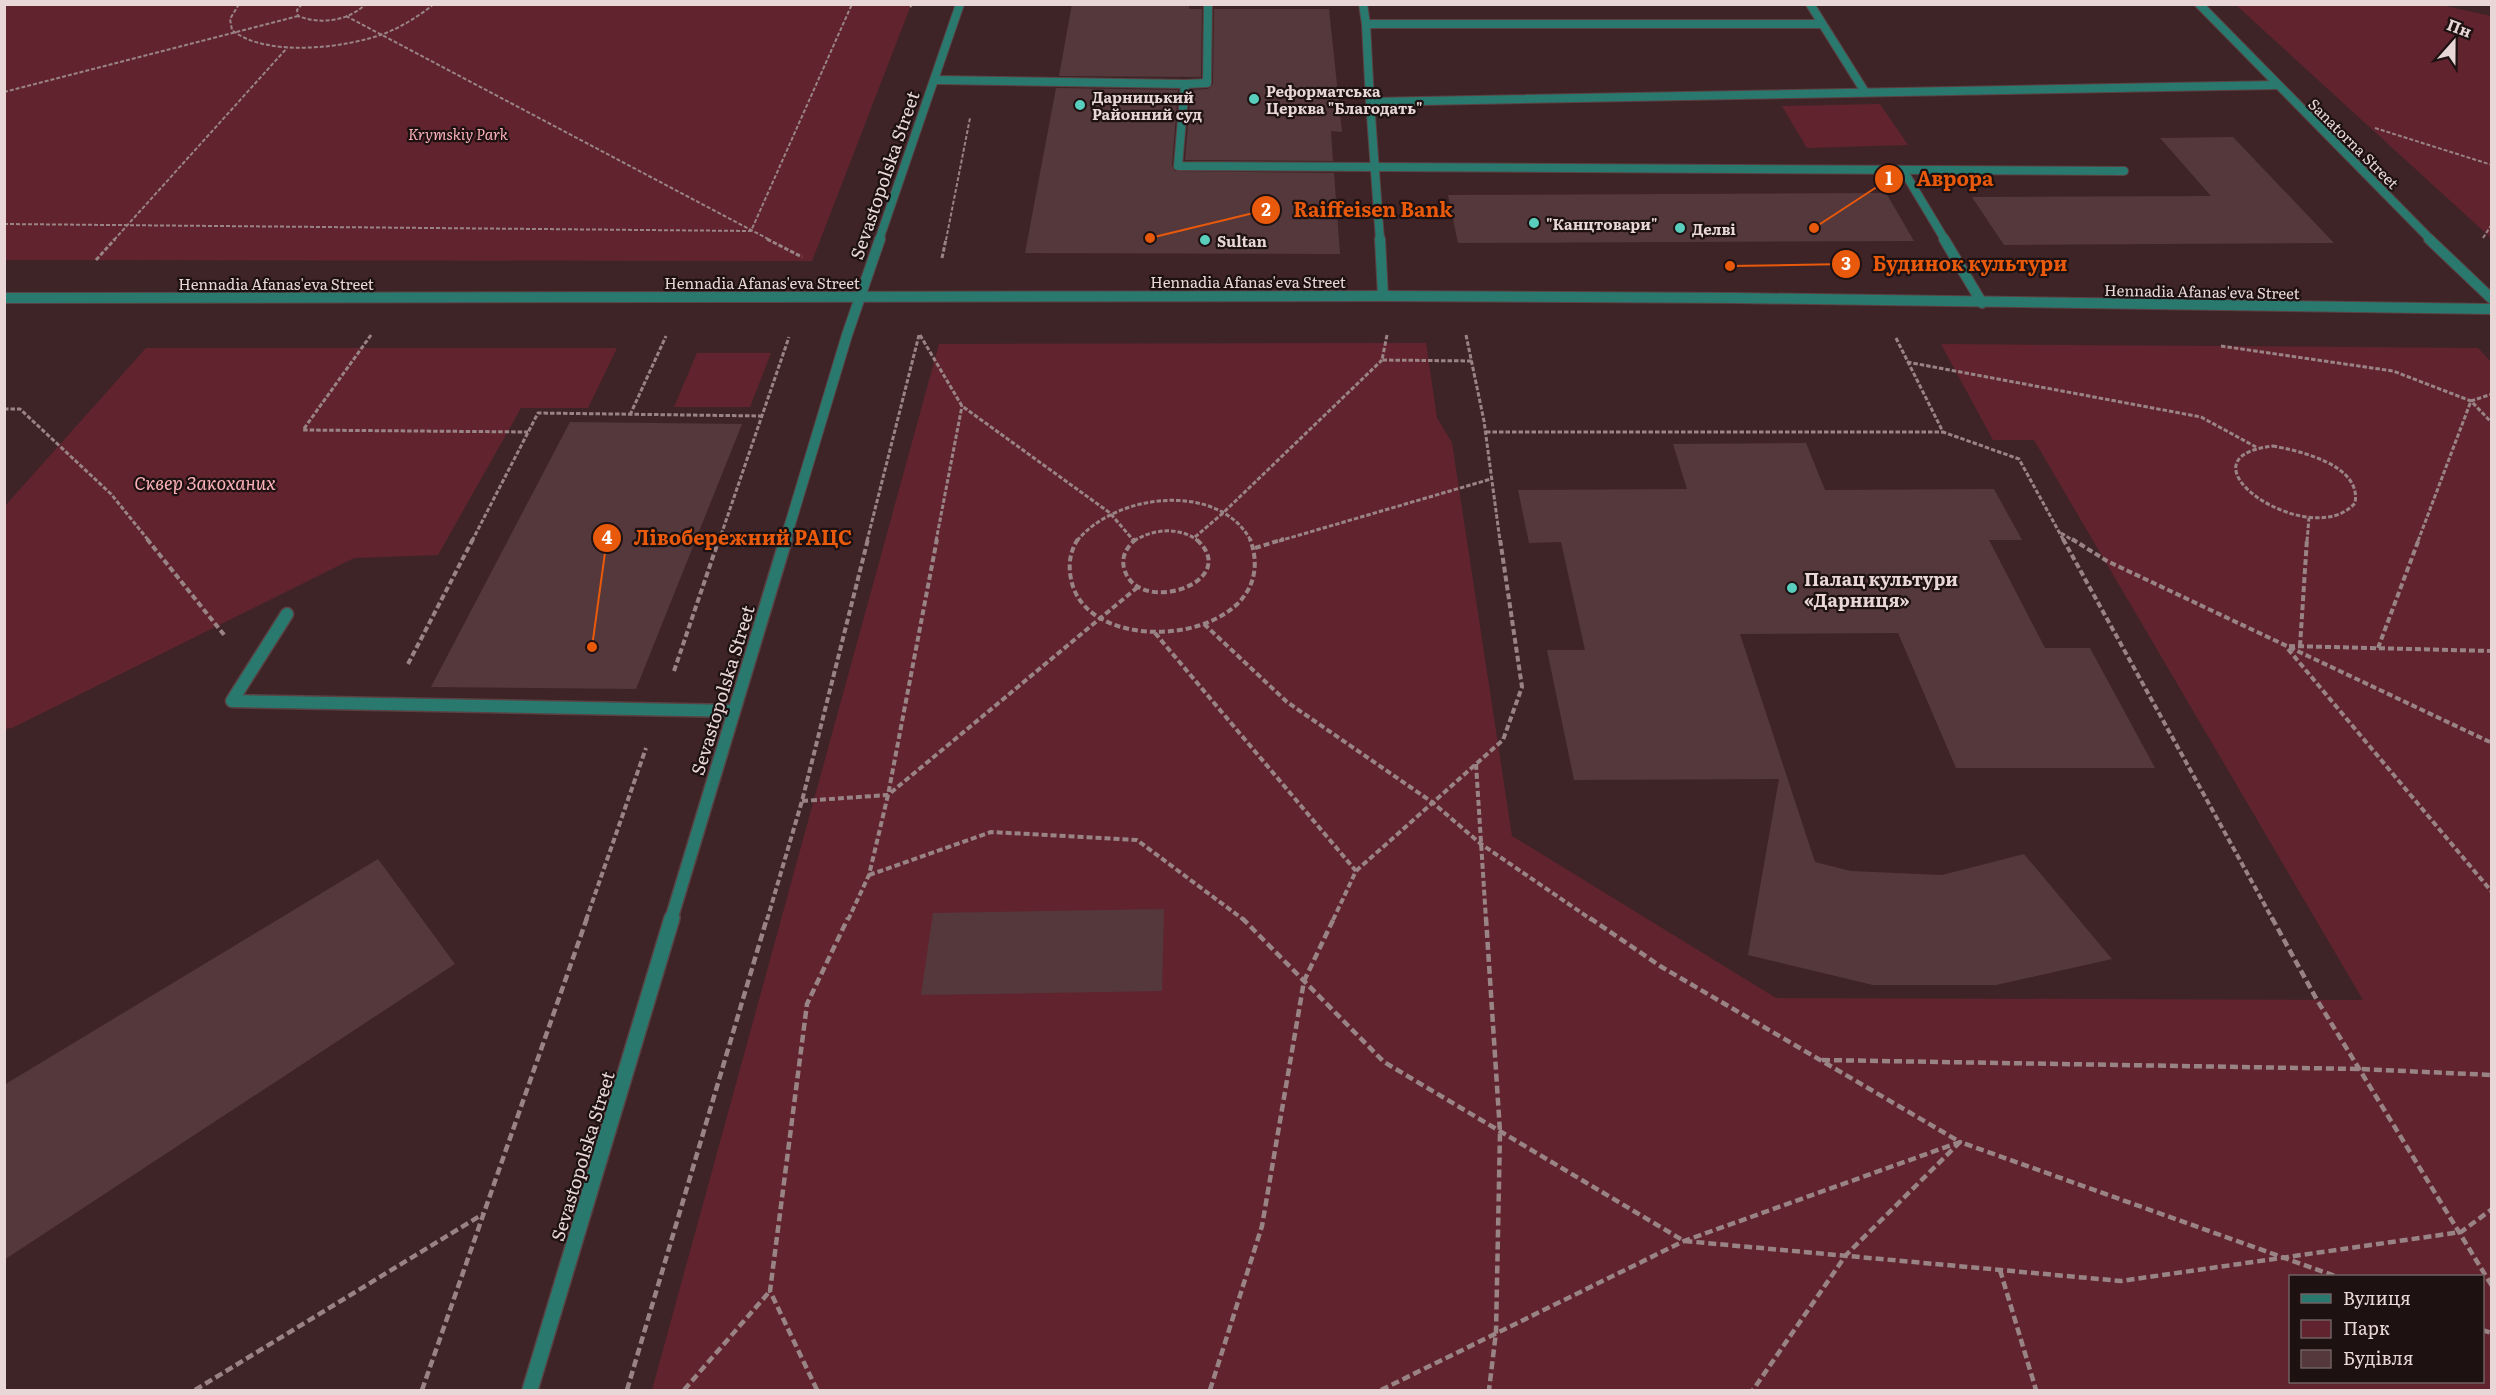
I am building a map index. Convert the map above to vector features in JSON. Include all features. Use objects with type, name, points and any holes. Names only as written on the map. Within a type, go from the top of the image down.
[{"type":"street","name":"Sevastopolska Street","points":[[530,1390],[847,335],[862,297],[960,4]]},
{"type":"street","points":[[936,80],[1207,83],[1208,4]]},
{"type":"street","points":[[1363,4],[1376,167],[1383,296]]},
{"type":"street","points":[[1810,4],[1865,92]]},
{"type":"street","name":"Sanatorna Street","points":[[2199,4],[2467,277],[2492,299]]},
{"type":"street","points":[[1366,24],[1822,24]]},
{"type":"street","points":[[1185,84],[1178,166],[2124,171]]},
{"type":"street","points":[[1370,102],[2277,85]]},
{"type":"street","points":[[1903,170],[1982,303]]},
{"type":"street","name":"Hennadia Afanas'eva Street","points":[[4,298],[1383,296],[1749,298],[2492,309]]},
{"type":"street","points":[[287,614],[232,701],[734,711]]},
{"type":"path","points":[[239,4],[230,14],[229,26],[232,32],[258,45],[287,48],[322,47],[379,35],[417,18],[434,4]]},
{"type":"path","points":[[298,16],[297,10],[302,4]]},
{"type":"path","points":[[4,92],[298,16],[317,21],[346,16],[366,4]]},
{"type":"path","points":[[752,231],[852,4]]},
{"type":"path","points":[[909,4],[912,8]]},
{"type":"path","points":[[346,16],[807,260]]},
{"type":"path","points":[[93,263],[287,48]]},
{"type":"path","points":[[941,264],[978,81]]},
{"type":"path","points":[[2373,127],[2492,165]]},
{"type":"path","points":[[4,224],[752,231]]},
{"type":"path","points":[[2481,241],[2492,224]]},
{"type":"path","points":[[372,334],[303,430],[528,432]]},
{"type":"path","points":[[1210,1390],[1262,1226],[1304,981],[1356,871],[1503,740],[1522,687],[1486,432],[1466,334]]},
{"type":"path","points":[[627,1390],[802,801],[919,335],[962,406],[1110,513],[1134,541]]},
{"type":"path","points":[[1195,537],[1223,513],[1382,360],[1387,335]]},
{"type":"path","points":[[630,415],[667,336]]},
{"type":"path","points":[[1895,336],[1943,432]]},
{"type":"path","points":[[422,1390],[790,337]]},
{"type":"path","points":[[2221,346],[2392,371],[2471,401],[2492,423]]},
{"type":"path","points":[[1382,360],[1473,361]]},
{"type":"path","points":[[1907,362],[2201,417],[2256,447]]},
{"type":"path","points":[[2378,648],[2471,401],[2492,393]]},
{"type":"path","points":[[817,1390],[770,1292],[807,1004],[869,875],[888,795],[962,406]]},
{"type":"path","points":[[4,409],[20,409],[111,494],[252,670]]},
{"type":"path","points":[[387,704],[538,413],[762,416]]},
{"type":"path","points":[[1486,432],[1943,432],[2019,459],[2317,1000],[2492,1286]]},
{"type":"path","points":[[2273,446],[2312,455],[2344,475],[2353,486],[2357,498],[2353,508],[2336,516],[2309,518],[2269,504],[2252,494],[2234,470],[2235,459],[2243,451],[2256,447],[2273,446]]},
{"type":"path","points":[[1255,548],[1491,479]]},
{"type":"path","points":[[1155,500],[1179,500],[1202,504],[1223,513],[1243,528],[1255,548],[1257,568],[1251,589],[1235,607],[1212,621],[1185,630],[1154,632],[1125,628],[1099,617],[1081,602],[1071,583],[1069,562],[1075,543],[1090,526],[1110,513],[1131,504],[1155,500]]},
{"type":"path","points":[[2300,646],[2309,518]]},
{"type":"path","points":[[1170,530],[1195,537],[1205,544],[1210,554],[1210,565],[1206,575],[1196,584],[1183,590],[1167,593],[1152,592],[1129,579],[1123,570],[1122,559],[1134,541],[1157,531],[1170,530]]},
{"type":"path","points":[[2061,532],[2107,561],[2492,743]]},
{"type":"path","points":[[802,801],[888,795],[1139,586]]},
{"type":"path","points":[[1204,624],[1287,702],[1432,802],[1481,844],[1659,966],[1960,1142],[2332,1275]]},
{"type":"path","points":[[1154,632],[1356,871]]},
{"type":"path","points":[[2285,646],[2492,651]]},
{"type":"path","points":[[2285,646],[2492,892]]},
{"type":"path","points":[[1476,764],[1500,1132],[1496,1332],[1489,1390]]},
{"type":"path","points":[[869,875],[991,832],[1137,840],[1241,917],[1384,1062],[1684,1240],[2121,1281],[2461,1232],[2492,1209]]},
{"type":"path","points":[[1821,1060],[2360,1069],[2492,1075]]},
{"type":"path","points":[[1381,1390],[1684,1240],[1960,1142]]},
{"type":"path","points":[[1753,1390],[1846,1255],[1960,1142]]},
{"type":"path","points":[[195,1390],[483,1214]]},
{"type":"path","points":[[2000,1270],[2036,1390]]},
{"type":"path","points":[[684,1390],[770,1292]]},
{"type":"green space","name":"Krymskiy Park","points":[[5,4],[911,5],[812,261],[5,260]]},
{"type":"green space","points":[[2236,5],[2441,5],[2491,16],[2491,238]]},
{"type":"green space","points":[[1880,104],[1908,145],[1807,148],[1782,106]]},
{"type":"green space","points":[[1426,343],[1437,418],[1452,443],[1512,836],[1776,998],[2363,1000],[2034,440],[1993,440],[1941,344],[2478,348],[2491,362],[2491,1390],[652,1390],[939,344]]},
{"type":"green space","name":"Сквер Закоханих","points":[[146,348],[617,348],[588,408],[521,408],[438,555],[354,558],[12,728],[5,729],[5,506]]},
{"type":"green space","points":[[697,353],[771,353],[750,407],[674,407]]},
{"type":"building","points":[[1072,4],[1189,4],[1189,9],[1202,9],[1201,77],[1059,76]]},
{"type":"building","points":[[1214,9],[1329,9],[1342,132],[1331,131],[1333,161],[1185,160],[1191,90],[1208,89],[1213,84]]},
{"type":"building","points":[[1056,88],[1178,90],[1172,165],[1175,171],[1334,173],[1340,254],[1025,253]]},
{"type":"building","points":[[2233,137],[2334,243],[2004,245],[1972,197],[2211,196],[2160,138]]},
{"type":"building","points":[[1886,193],[1914,241],[1458,243],[1448,195]]},
{"type":"building","points":[[570,422],[742,424],[636,689],[431,687]]},
{"type":"building","name":"Палац культури «Дарниця»","points":[[1806,443],[1825,490],[1994,489],[2022,540],[1989,540],[2045,648],[2090,648],[2155,768],[1956,768],[1898,633],[1740,634],[1815,862],[1851,871],[1942,875],[2024,854],[2112,959],[1996,985],[1873,985],[1748,955],[1779,779],[1574,780],[1547,650],[1585,650],[1561,542],[1529,543],[1518,490],[1687,489],[1673,444]]},
{"type":"building","points":[[378,859],[455,964],[4,1260],[4,1085]]},
{"type":"building","points":[[1164,909],[1162,991],[921,995],[933,913]]},
{"type":"place","name":"Реформатська Церква \"Благодать\"","points":[[1254,99]]},
{"type":"place","name":"Дарницький Районний суд","points":[[1080,105]]},
{"type":"place","name":"\"Канцтовари\"","points":[[1534,223]]},
{"type":"place","name":"Делві","points":[[1680,228]]},
{"type":"place","name":"Аврора","points":[[1814,228]]},
{"type":"place","name":"Raiffeisen Bank","points":[[1150,238]]},
{"type":"place","name":"Sultan","points":[[1205,240]]},
{"type":"place","name":"Будинок культури","points":[[1730,266]]},
{"type":"place","name":"Палац культури «Дарниця»","points":[[1792,588]]},
{"type":"place","name":"Лівобережний РАЦС","points":[[592,647]]}]
